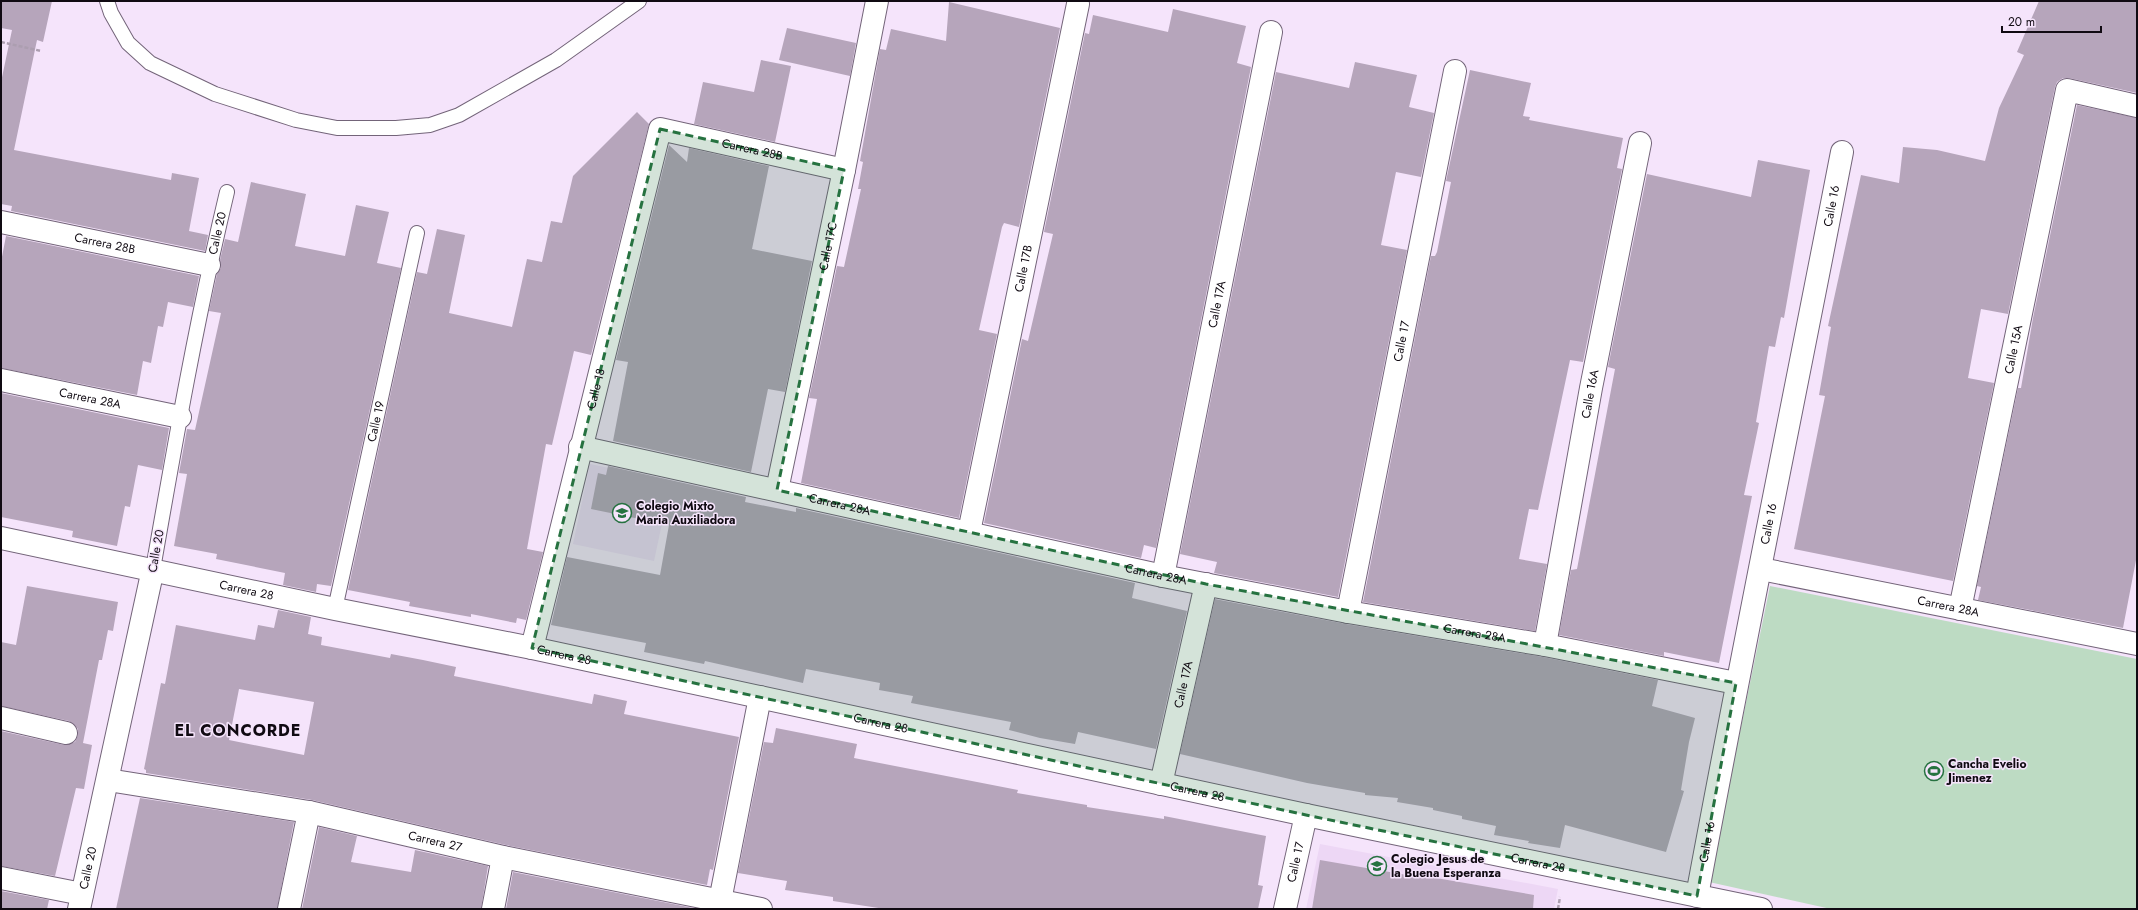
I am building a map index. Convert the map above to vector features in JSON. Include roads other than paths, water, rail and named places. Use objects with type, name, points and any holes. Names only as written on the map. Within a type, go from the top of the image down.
[{"type":"street","name":"Calle 17C","points":[[777,490],[844,170],[877,1]]},
{"type":"street","name":"Calle 17B","points":[[969,532],[1078,4]]},
{"type":"street","name":"Calle 17A","points":[[1163,576],[1271,32]]},
{"type":"street","name":"Calle 17","points":[[1348,612],[1455,71]]},
{"type":"street","name":"Calle 15A","points":[[1960,609],[2067,90],[2137,106]]},
{"type":"street","name":"Carrera 28B","points":[[660,129],[844,170]]},
{"type":"street","name":"Calle 18","points":[[532,648],[580,447],[660,129]]},
{"type":"street","name":"Calle 16A","points":[[1545,645],[1591,388],[1640,143]]},
{"type":"street","name":"Calle 16","points":[[1697,896],[1736,683],[1761,569],[1842,152]]},
{"type":"street","name":"Carrera 28B","points":[[1,222],[209,265]]},
{"type":"street","name":"Carrera 28A","points":[[1,380],[180,417]]},
{"type":"street","name":"Carrera 28A","points":[[580,447],[1163,576],[1348,612],[1545,645],[1736,683]]},
{"type":"street","name":"Carrera 28","points":[[1,538],[153,569],[335,609],[532,648],[1306,816],[1761,909]]},
{"type":"street","name":"Calle 20","points":[[80,901],[108,780],[153,569]]},
{"type":"street","name":"Carrera 28A","points":[[1761,569],[2137,644]]},
{"type":"street","name":"Calle 17A","points":[[1161,784],[1206,584]]},
{"type":"street","points":[[720,900],[760,697]]},
{"type":"street","points":[[1,718],[66,733]]},
{"type":"street","name":"Carrera 27","points":[[108,780],[309,812],[695,902],[720,900],[761,909]]},
{"type":"street","points":[[289,909],[309,812]]},
{"type":"street","name":"Calle 17","points":[[1285,909],[1306,816]]},
{"type":"street","points":[[493,909],[503,857]]},
{"type":"street","points":[[1,878],[80,901]]},
{"type":"lane","points":[[108,1],[111,13],[128,43],[150,63],[215,94],[296,120],[337,128],[396,128],[430,125],[459,115],[556,60],[639,1]]},
{"type":"lane","name":"Calle 20","points":[[153,569],[209,265],[227,192]]},
{"type":"lane","name":"Calle 19","points":[[335,609],[417,233]]},
{"type":"place","name":"Colegio Mixto Maria Auxiliadora","points":[[622,513]]},
{"type":"place","name":"Cancha Evelio Jimenez","points":[[1934,771]]},
{"type":"place","name":"Colegio Jesus de la Buena Esperanza","points":[[1377,866]]},
{"type":"district","name":"EL CONCORDE","points":[[238,730]]}]
